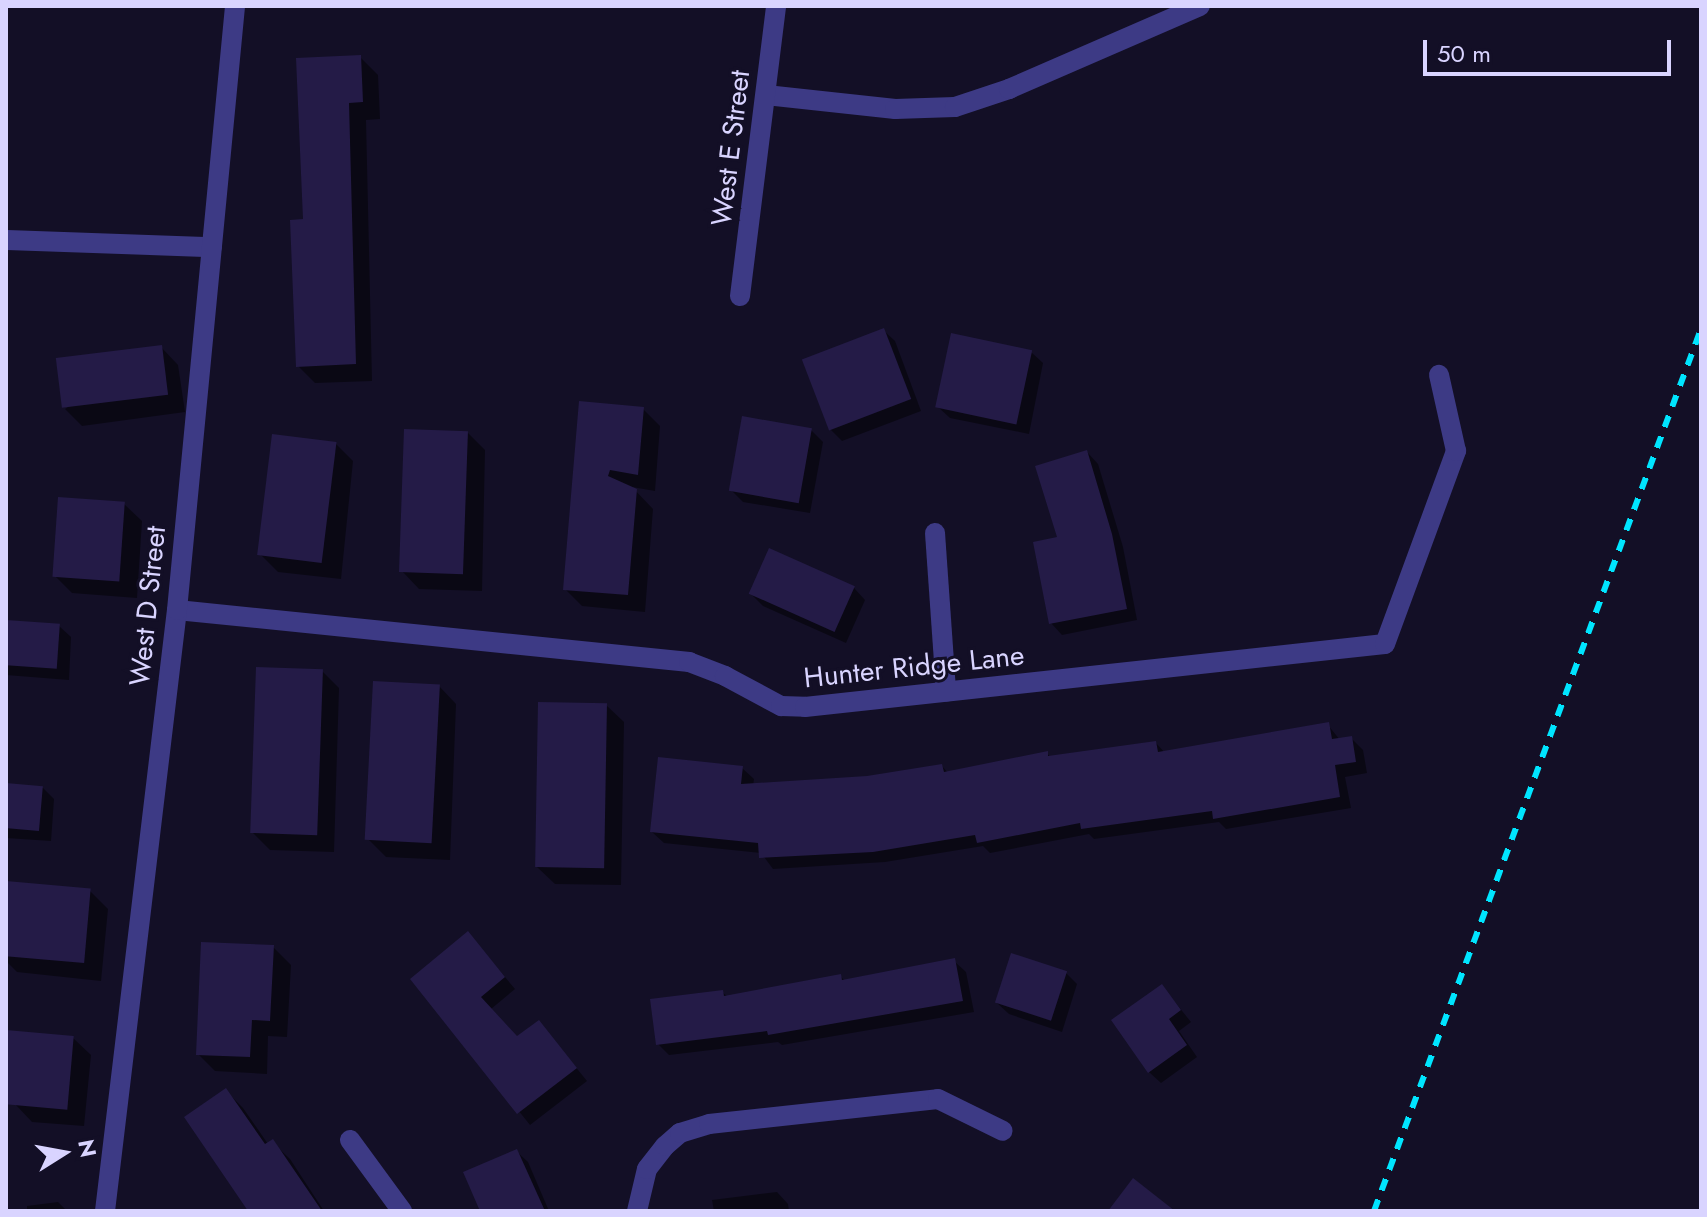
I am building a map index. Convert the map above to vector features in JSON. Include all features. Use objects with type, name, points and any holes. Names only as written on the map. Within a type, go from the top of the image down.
[{"type":"street","name":"West D Street","points":[[105,1211],[177,610],[235,6]]},
{"type":"street","name":"West E Street","points":[[740,296],[776,6]]},
{"type":"street","points":[[766,95],[895,109],[955,107],[1009,89],[1200,6]]},
{"type":"street","points":[[7,240],[212,247]]},
{"type":"street","name":"Hunter Ridge Lane","points":[[177,610],[689,662],[781,706],[805,707],[1385,644],[1456,451],[1439,375]]},
{"type":"street","points":[[935,533],[946,692]]},
{"type":"street","points":[[637,1211],[647,1169],[665,1146],[680,1133],[709,1124],[938,1099],[1003,1131]]},
{"type":"street","points":[[350,1140],[402,1211]]},
{"type":"building","points":[[361,55],[363,102],[349,103],[356,364],[296,367],[290,220],[303,219],[296,58]]},
{"type":"building","points":[[884,328],[911,399],[829,430],[802,360]]},
{"type":"building","points":[[951,333],[1032,350],[1016,425],[935,407]]},
{"type":"building","points":[[162,345],[168,395],[62,408],[56,358]]},
{"type":"building","points":[[579,401],[644,407],[638,475],[610,470],[608,476],[637,489],[628,595],[563,590]]},
{"type":"building","points":[[742,416],[812,428],[799,503],[729,491]]},
{"type":"building","points":[[404,429],[468,431],[463,574],[399,572]]},
{"type":"building","points":[[272,434],[337,442],[322,563],[257,555]]},
{"type":"building","points":[[1087,450],[1112,534],[1127,609],[1049,624],[1033,542],[1057,537],[1035,466]]},
{"type":"building","points":[[58,497],[125,502],[119,581],[52,577]]},
{"type":"building","points":[[769,548],[855,586],[835,632],[749,594]]},
{"type":"building","points":[[6,620],[60,624],[57,669],[6,665]]},
{"type":"building","points":[[256,667],[323,669],[317,835],[250,833]]},
{"type":"building","points":[[373,681],[440,685],[432,843],[365,840]]},
{"type":"building","points":[[538,702],[607,703],[604,868],[535,867]]},
{"type":"building","points":[[1329,722],[1332,739],[1352,736],[1356,762],[1335,765],[1340,797],[1213,819],[1212,811],[1081,829],[1080,823],[977,843],[975,835],[873,852],[759,858],[758,843],[650,832],[658,757],[743,766],[741,784],[867,776],[942,764],[944,772],[1048,751],[1048,756],[1156,741],[1158,752]]},
{"type":"building","points":[[6,783],[43,786],[39,831],[6,828]]},
{"type":"building","points":[[6,881],[91,888],[84,963],[6,956]]},
{"type":"building","points":[[468,931],[505,977],[481,997],[517,1036],[539,1020],[577,1068],[517,1114],[410,979]]},
{"type":"building","points":[[201,942],[274,945],[270,1021],[252,1020],[250,1057],[196,1055]]},
{"type":"building","points":[[1011,953],[1067,971],[1051,1021],[995,1002]]},
{"type":"building","points":[[955,958],[963,1001],[768,1035],[767,1031],[656,1045],[650,999],[723,990],[724,996],[841,974],[842,980]]},
{"type":"building","points":[[1162,984],[1181,1010],[1169,1019],[1187,1045],[1148,1073],[1111,1020]]},
{"type":"building","points":[[6,1030],[74,1036],[67,1110],[6,1104]]},
{"type":"building","points":[[226,1088],[265,1144],[273,1139],[322,1211],[248,1211],[184,1117]]},
{"type":"building","points":[[517,1149],[545,1211],[480,1211],[463,1172]]},
{"type":"building","points":[[1133,1178],[1175,1211],[1108,1211]]},
{"type":"railway","points":[[1374,1211],[1701,329]]}]
